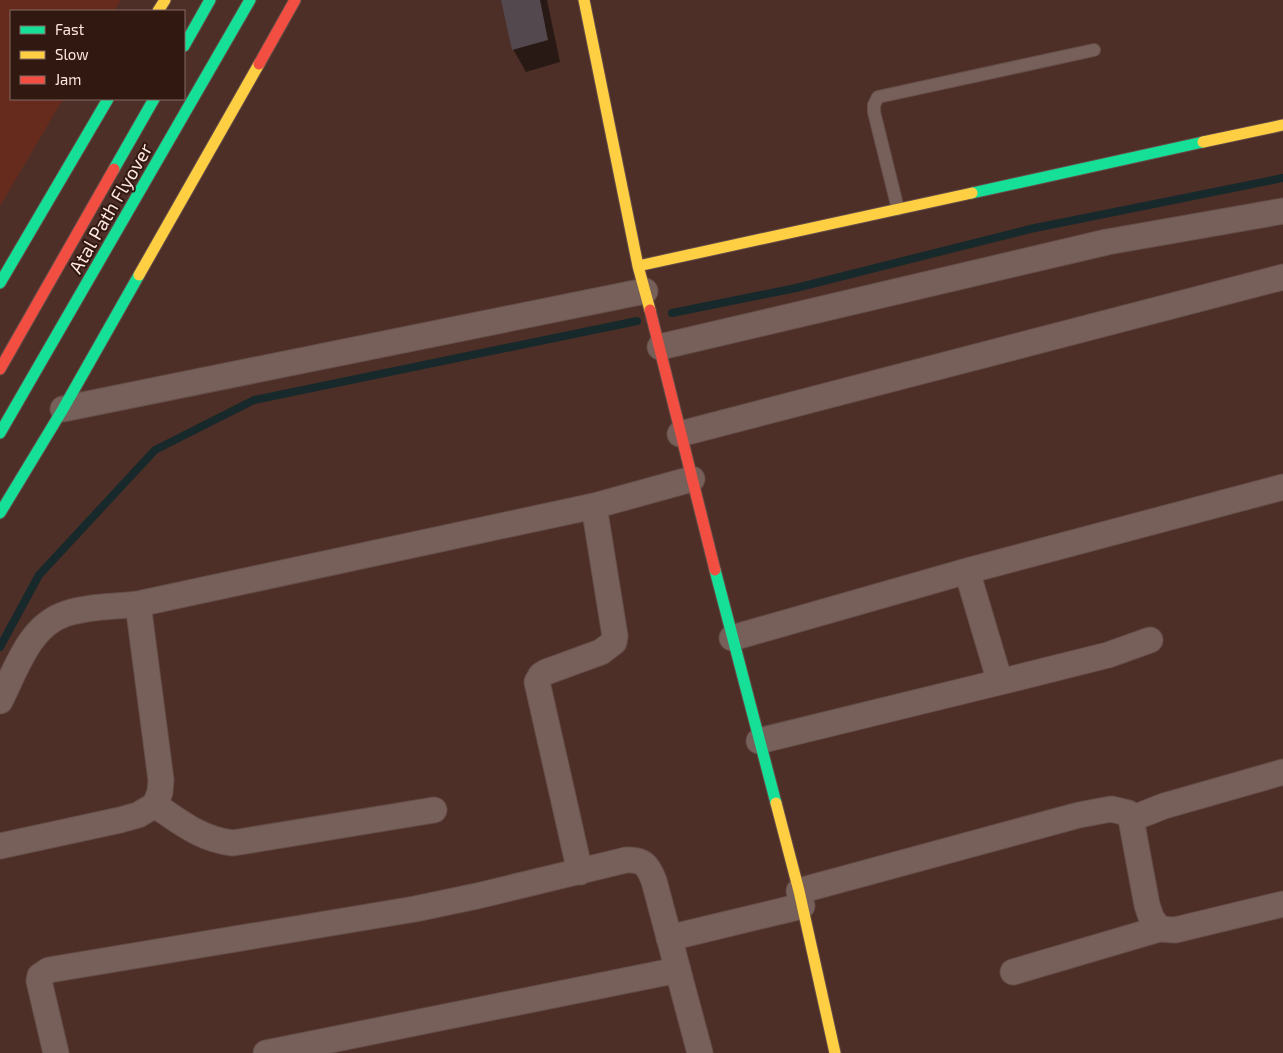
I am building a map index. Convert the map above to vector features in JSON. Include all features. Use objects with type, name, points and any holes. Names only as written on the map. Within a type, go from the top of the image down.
[{"type":"street","points":[[185,44],[210,0]]},
{"type":"street","name":"Atal Path Flyover","points":[[0,433],[250,0]]},
{"type":"street","points":[[0,513],[63,409],[295,0]]},
{"type":"street","points":[[584,0],[638,266],[758,741],[800,898],[835,1053]]},
{"type":"street","points":[[0,283],[107,100]]},
{"type":"street","name":"Atal Path Flyover","points":[[0,369],[153,100]]},
{"type":"street","points":[[638,266],[1283,125]]},
{"type":"street","points":[[660,347],[1107,242],[1283,211]]},
{"type":"street","points":[[680,434],[1283,277]]},
{"type":"street","points":[[63,409],[645,291]]},
{"type":"street","points":[[0,701],[26,649],[47,625],[64,614],[138,604],[594,506],[692,479]]},
{"type":"street","points":[[732,638],[967,571],[1283,488]]},
{"type":"street","points":[[580,872],[537,682],[541,674],[601,652],[614,642],[615,636],[594,506]]},
{"type":"street","points":[[967,571],[1000,682]]},
{"type":"street","points":[[0,846],[120,820],[138,815],[156,805],[161,780],[138,604]]},
{"type":"street","points":[[758,741],[1108,655],[1150,640]]},
{"type":"street","points":[[1131,819],[1164,806],[1283,772]]},
{"type":"street","points":[[156,805],[203,836],[216,841],[233,843],[434,810]]},
{"type":"street","points":[[670,938],[1080,815],[1111,809],[1128,813],[1131,819],[1147,905],[1151,917],[1159,929]]},
{"type":"street","points":[[56,1053],[39,981],[40,976],[49,970],[415,909],[637,859],[644,863],[654,881],[700,1053]]},
{"type":"street","points":[[1013,972],[1159,929],[1175,930],[1283,904]]},
{"type":"street","points":[[266,1053],[678,970]]},
{"type":"lane","points":[[898,209],[874,112],[874,105],[878,97],[1094,50]]},
{"type":"shaded area","points":[[0,0],[121,0],[115,10],[10,10],[10,100],[62,100],[0,206]]},
{"type":"building","points":[[501,0],[540,0],[548,40],[512,50]]},
{"type":"waterway","points":[[672,313],[796,288],[1030,229],[1283,178]]},
{"type":"waterway","points":[[0,647],[39,575],[155,450],[254,400],[637,321]]},
{"type":"traffic: fast","points":[[185,44],[210,0]]},
{"type":"traffic: fast","points":[[0,433],[250,0]]},
{"type":"traffic: fast","points":[[0,283],[107,100]]},
{"type":"traffic: fast","points":[[114,169],[153,100]]},
{"type":"traffic: fast","points":[[972,193],[1203,142]]},
{"type":"traffic: fast","points":[[0,513],[63,409],[139,275]]},
{"type":"traffic: fast","points":[[715,570],[776,803]]},
{"type":"traffic: slow","points":[[159,10],[165,0]]},
{"type":"traffic: slow","points":[[584,0],[638,266],[650,310]]},
{"type":"traffic: slow","points":[[139,275],[259,64]]},
{"type":"traffic: slow","points":[[1203,142],[1283,125]]},
{"type":"traffic: slow","points":[[638,266],[972,193]]},
{"type":"traffic: slow","points":[[776,803],[799,891],[835,1053]]},
{"type":"traffic: jam","points":[[259,64],[295,0]]},
{"type":"traffic: jam","points":[[0,369],[114,169]]},
{"type":"traffic: jam","points":[[650,310],[715,570]]}]
